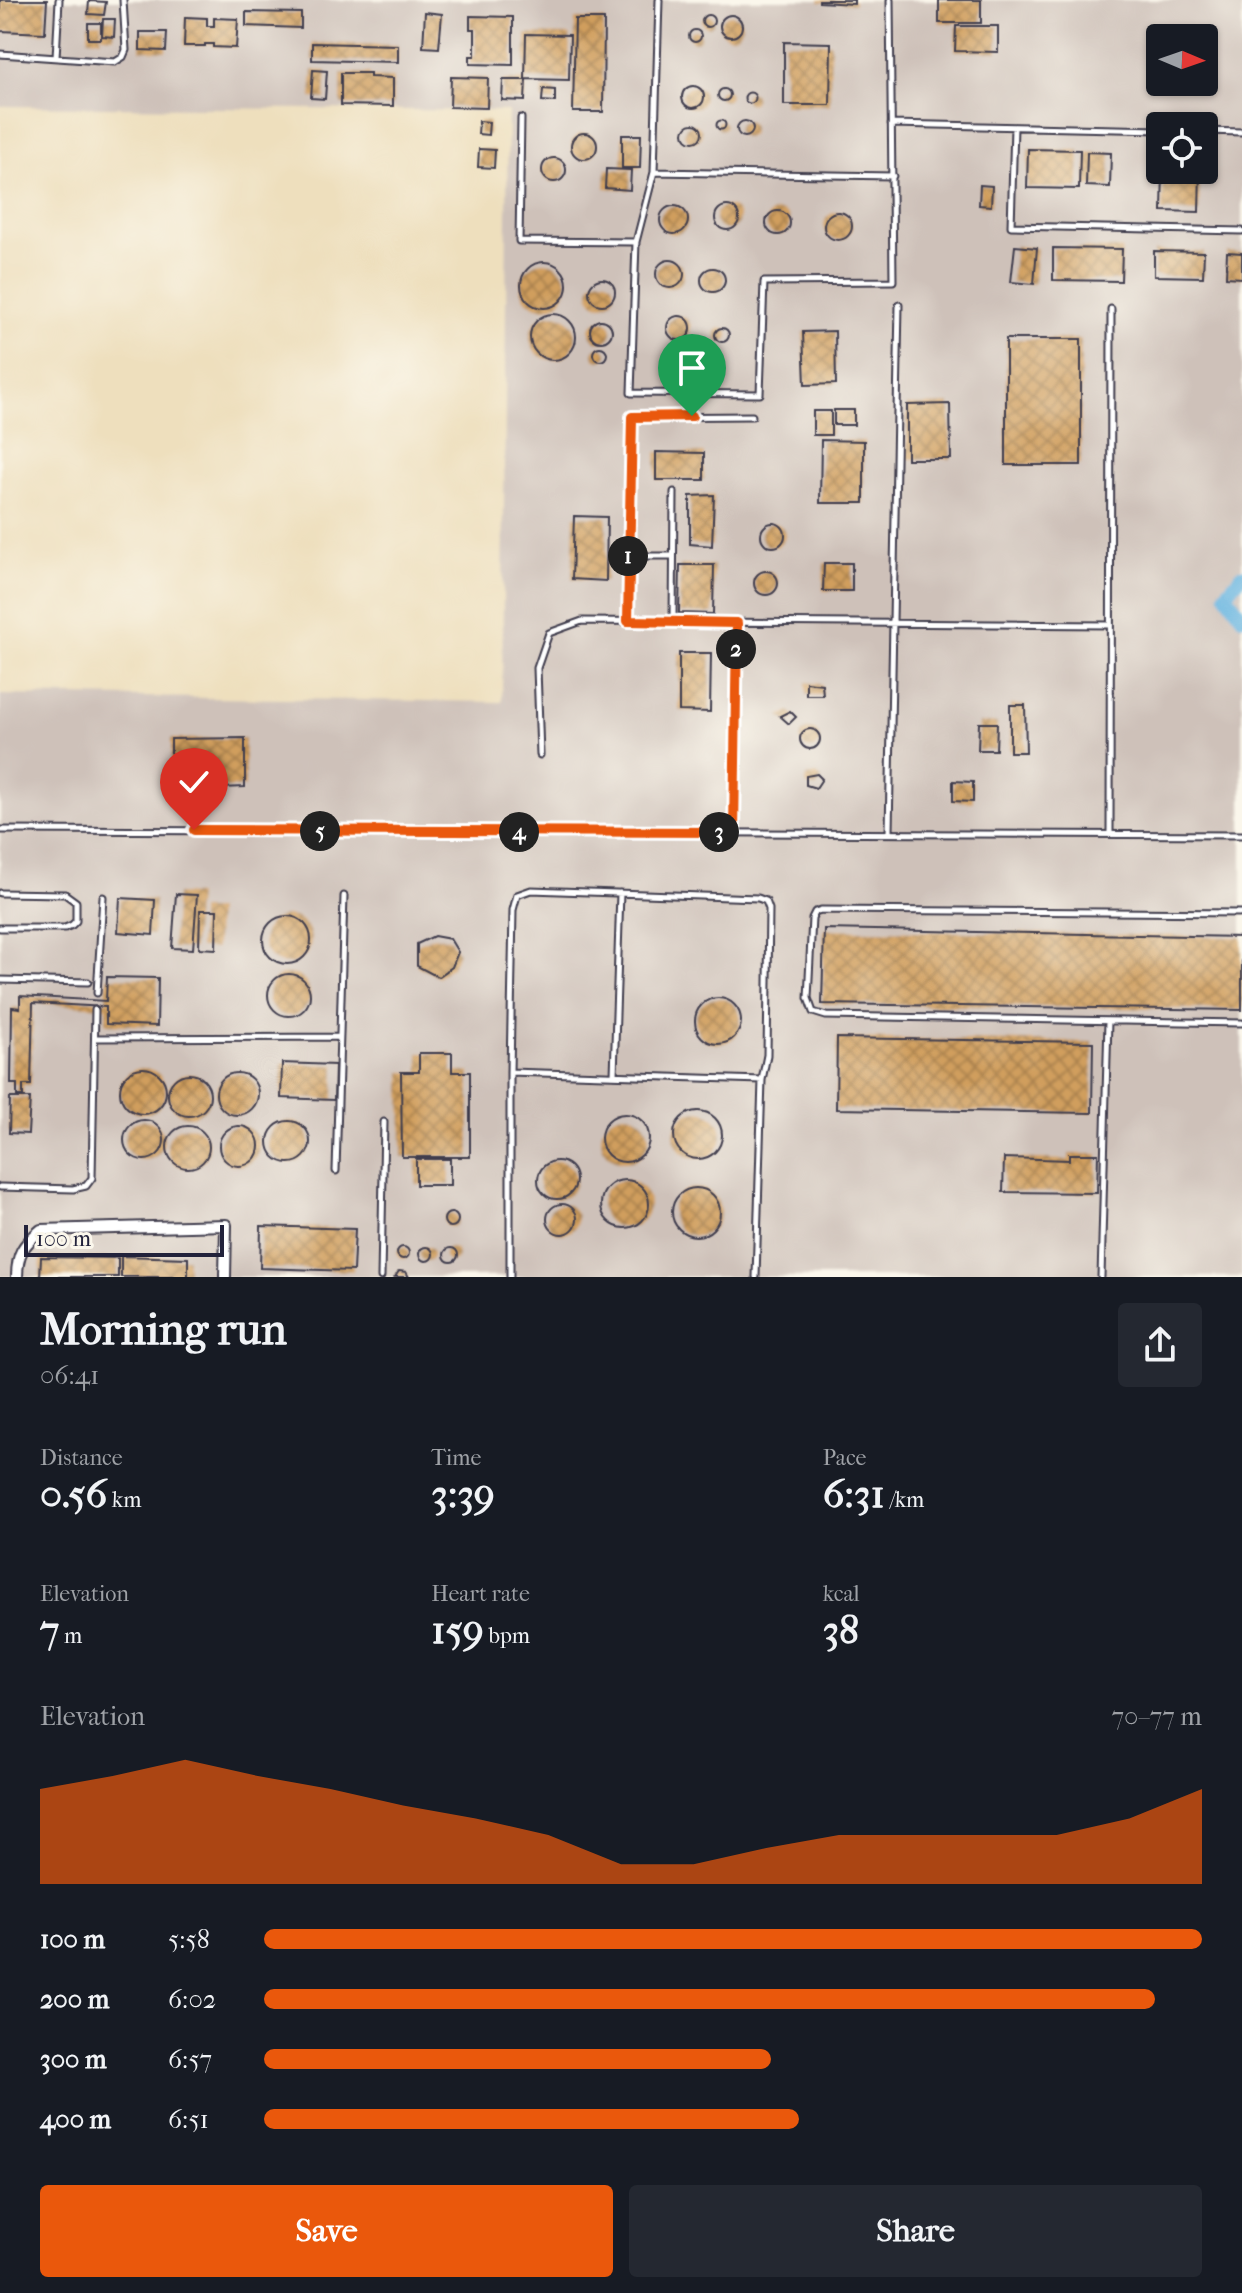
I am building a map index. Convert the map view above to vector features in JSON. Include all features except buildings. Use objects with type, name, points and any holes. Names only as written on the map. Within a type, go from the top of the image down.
[{"type":"street","points":[[17,1277],[17,1258],[27,1241],[41,1230],[226,1225],[225,1277]]},
{"type":"lane","points":[[56,58],[59,0]]},
{"type":"lane","points":[[0,54],[115,62],[123,57],[126,50],[123,0]]},
{"type":"lane","points":[[659,0],[654,172],[636,242],[631,393],[760,394],[764,282],[893,281],[890,0]]},
{"type":"lane","points":[[521,118],[519,241],[636,242]]},
{"type":"lane","points":[[891,124],[1146,130]]},
{"type":"lane","points":[[1014,127],[1011,226],[1242,231]]},
{"type":"lane","points":[[1218,131],[1242,132]]},
{"type":"lane","points":[[654,172],[893,176]]},
{"type":"lane","points":[[889,833],[899,305]]},
{"type":"lane","points":[[1110,834],[1111,309]]},
{"type":"lane","points":[[628,621],[632,417],[752,416]]},
{"type":"lane","points":[[673,621],[674,492]]},
{"type":"lane","points":[[628,556],[673,556]]},
{"type":"lane","points":[[540,755],[537,668],[549,633],[582,621],[1110,625]]},
{"type":"lane","points":[[734,832],[737,623]]},
{"type":"lane","points":[[0,830],[1242,835]]},
{"type":"lane","points":[[510,1277],[513,910],[517,895],[531,890],[758,898],[766,901],[769,909],[767,1055],[762,1080],[756,1277]]},
{"type":"lane","points":[[0,893],[65,894],[76,902],[76,921],[65,928],[0,928]]},
{"type":"lane","points":[[614,1075],[620,893]]},
{"type":"lane","points":[[336,1171],[344,896]]},
{"type":"lane","points":[[97,993],[103,897]]},
{"type":"lane","points":[[1242,913],[821,910],[815,912],[812,918],[808,998],[813,1012],[826,1016],[1242,1023]]},
{"type":"lane","points":[[0,980],[88,982]]},
{"type":"lane","points":[[0,1187],[73,1189],[86,1186],[92,1178],[95,1010]]},
{"type":"lane","points":[[1101,1277],[1108,1021]]},
{"type":"lane","points":[[95,1038],[339,1037]]},
{"type":"lane","points":[[510,1072],[762,1080]]},
{"type":"lane","points":[[381,1277],[384,1122]]},
{"type":"shaded area","points":[[0,0],[1242,0],[1242,1277],[0,1277],[0,695],[502,702],[508,111],[0,106]]},
{"type":"waterway","points":[[1242,575],[1226,594],[1242,617]]},
{"type":"route","points":[[194,830],[734,832],[737,623],[628,621],[632,417],[692,416]]}]
